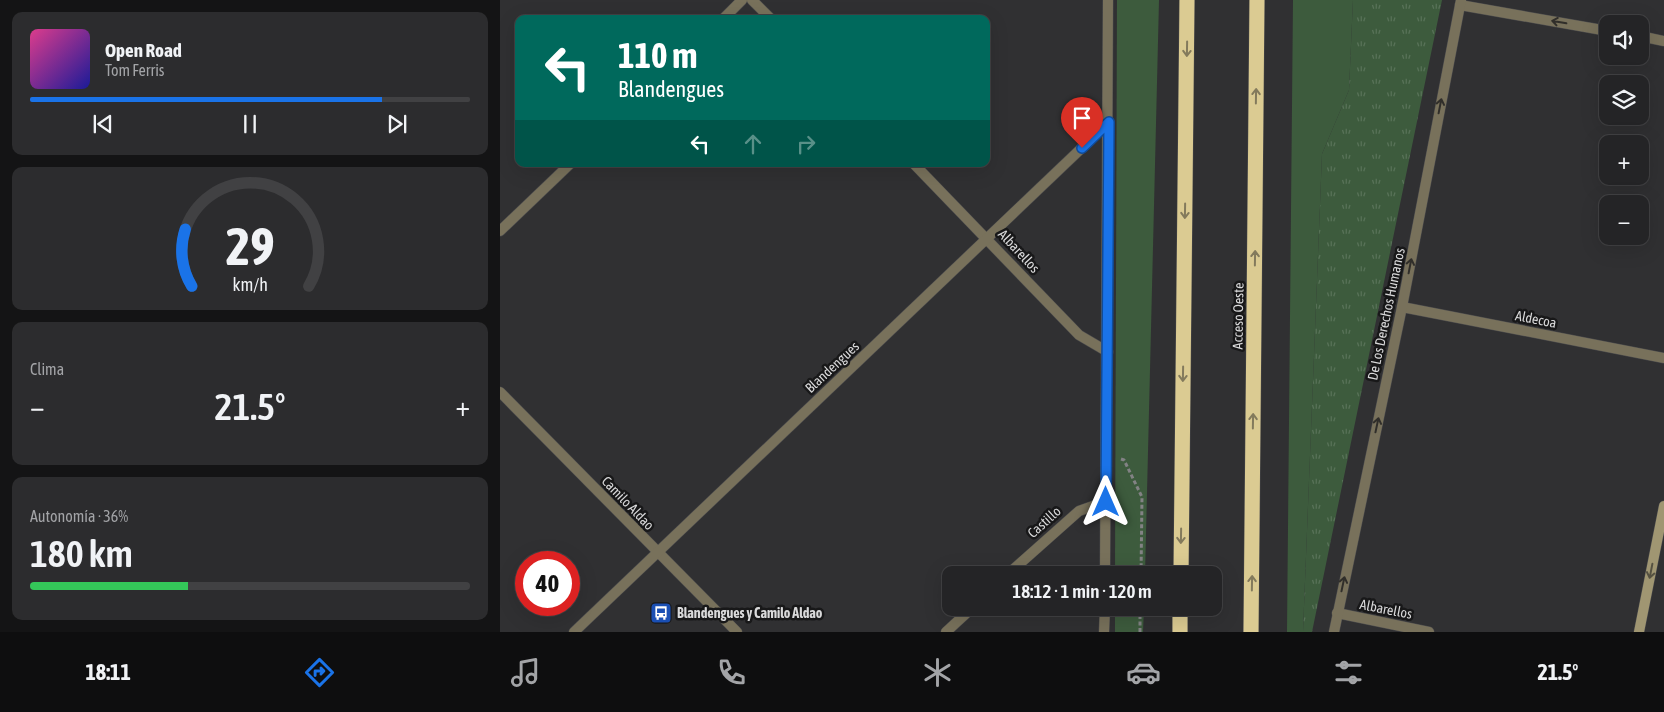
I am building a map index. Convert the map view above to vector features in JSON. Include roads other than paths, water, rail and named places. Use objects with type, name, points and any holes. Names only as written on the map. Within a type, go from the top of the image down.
[{"type":"highway","points":[[1181,566],[1187,0]]},
{"type":"highway","name":"Acceso Oeste","points":[[1251,632],[1257,0]]},
{"type":"highway","points":[[1180,616],[1180,632]]},
{"type":"main road","points":[[1639,632],[1664,506]]},
{"type":"street","points":[[727,15],[742,0]]},
{"type":"street","points":[[752,0],[767,15]]},
{"type":"street","points":[[1105,566],[1109,122],[1107,1]]},
{"type":"street","points":[[1460,2],[1599,29]]},
{"type":"street","name":"De Los Derechos Humanos","points":[[1334,632],[1402,307],[1460,2]]},
{"type":"street","points":[[1649,38],[1664,41]]},
{"type":"street","name":"Blandengues","points":[[574,632],[656,552],[989,239],[1109,122]]},
{"type":"street","points":[[500,231],[567,167]]},
{"type":"street","name":"Albarellos","points":[[917,167],[989,239],[1079,335],[1108,352]]},
{"type":"street","name":"Aldecoa","points":[[1402,307],[1664,358]]},
{"type":"street","name":"Camilo Aldao","points":[[500,392],[737,632]]},
{"type":"street","name":"Castillo","points":[[1017,566],[1079,511],[1106,502]]},
{"type":"street","name":"Albarellos","points":[[1337,613],[1429,632]]},
{"type":"street","points":[[946,632],[963,616]]},
{"type":"street","points":[[1104,616],[1104,632]]},
{"type":"place","name":"Blandengues y Camilo Aldao","points":[[661,613]]}]
